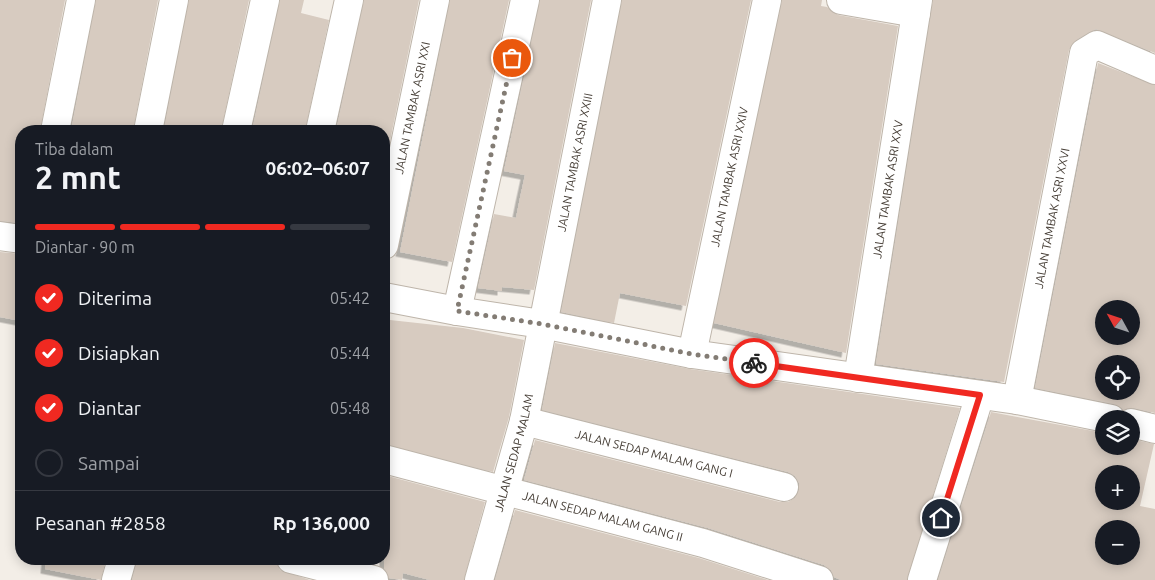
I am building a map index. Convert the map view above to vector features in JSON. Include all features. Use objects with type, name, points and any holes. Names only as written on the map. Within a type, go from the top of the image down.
[{"type":"street","points":[[56,125],[81,0]]},
{"type":"street","points":[[149,125],[174,0]]},
{"type":"street","points":[[237,125],[265,0]]},
{"type":"street","points":[[321,125],[348,0]]},
{"type":"street","name":"JALAN TAMBAK ASRI XXI","points":[[390,216],[435,0]]},
{"type":"street","points":[[457,311],[524,0]]},
{"type":"street","name":"JALAN TAMBAK ASRI XXIII","points":[[542,324],[607,0]]},
{"type":"street","name":"JALAN TAMBAK ASRI XXIV","points":[[692,354],[767,0]]},
{"type":"street","points":[[841,0],[917,7]]},
{"type":"street","name":"JALAN TAMBAK ASRI XXV","points":[[858,378],[917,7]]},
{"type":"street","name":"JALAN TAMBAK ASRI XXVI","points":[[1017,400],[1084,53],[1097,44],[1155,70]]},
{"type":"street","points":[[0,236],[15,239]]},
{"type":"street","points":[[390,298],[542,324],[692,354],[1017,400],[1095,416]]},
{"type":"street","name":"JALAN SEDAP MALAM","points":[[479,580],[524,421],[542,324]]},
{"type":"street","points":[[922,580],[980,395]]},
{"type":"street","name":"JALAN SEDAP MALAM GANG I","points":[[524,421],[784,487]]},
{"type":"street","points":[[1140,425],[1155,429]]},
{"type":"street","name":"JALAN SEDAP MALAM GANG II","points":[[390,461],[703,543],[819,580]]},
{"type":"street","points":[[116,580],[120,565]]},
{"type":"street","points":[[315,565],[374,580]]},
{"type":"building","points":[[0,0],[65,0],[41,125],[15,125],[15,222],[0,221]]},
{"type":"building","points":[[96,0],[158,0],[134,125],[72,125]]},
{"type":"building","points":[[189,0],[249,0],[222,125],[165,125]]},
{"type":"building","points":[[280,0],[304,0],[301,13],[329,20],[306,125],[253,125]]},
{"type":"building","points":[[364,0],[419,0],[390,141],[390,125],[337,125]]},
{"type":"building","points":[[450,0],[509,0],[452,262],[400,252]]},
{"type":"building","points":[[540,0],[591,0],[534,290],[502,287],[502,291],[478,288],[494,214],[516,218],[525,175],[504,171]]},
{"type":"building","points":[[622,0],[751,0],[686,306],[620,293],[614,323],[561,312]]},
{"type":"building","points":[[782,0],[822,0],[821,6],[827,7],[838,15],[898,26],[846,353],[714,323]]},
{"type":"building","points":[[933,0],[1155,0],[1155,53],[1096,29],[1076,40],[1069,50],[1004,382],[876,364]]},
{"type":"building","points":[[1098,63],[1155,85],[1155,413],[1134,408],[1123,410],[1114,404],[1035,388]]},
{"type":"building","points":[[0,252],[15,253],[15,320],[0,317]]},
{"type":"building","points":[[390,320],[463,328],[524,340],[509,417],[493,472],[390,446]]},
{"type":"building","points":[[555,343],[690,369],[960,408],[907,580],[841,580],[834,577],[831,570],[824,565],[708,528],[524,480],[535,440],[780,502],[788,502],[795,498],[799,490],[799,483],[795,476],[788,472],[542,410]]},
{"type":"building","points":[[991,412],[1095,431],[1095,455],[1140,455],[1140,441],[1154,444],[1140,506],[1155,509],[1155,580],[938,580]]},
{"type":"building","points":[[390,477],[485,502],[464,580],[430,580],[403,573],[402,580],[389,578],[384,565],[390,565]]},
{"type":"building","points":[[515,510],[699,558],[768,580],[495,580]]},
{"type":"building","points":[[45,565],[105,565],[101,580],[45,569]]},
{"type":"building","points":[[136,565],[278,565],[280,570],[310,580],[132,580]]},
{"type":"way so far","points":[[512,58],[457,311],[542,324],[692,354],[754,363]]},
{"type":"route","points":[[754,363],[980,395],[941,518]]}]
